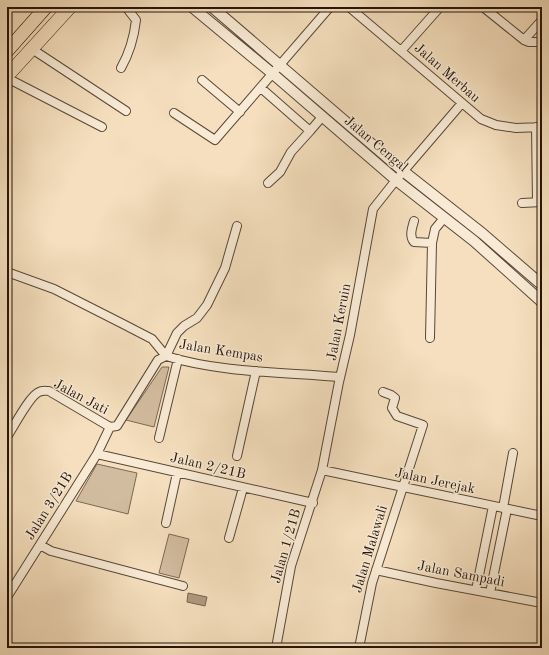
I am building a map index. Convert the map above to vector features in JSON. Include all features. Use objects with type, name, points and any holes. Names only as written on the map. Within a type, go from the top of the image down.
[{"type":"main road","points":[[7,51],[46,7]]},
{"type":"main road","points":[[7,77],[70,7]]},
{"type":"street","points":[[121,68],[129,54],[136,20],[126,7]]},
{"type":"street","name":"Jalan Cengal","points":[[192,7],[273,74],[396,180],[474,241],[542,302]]},
{"type":"street","name":"Jalan Cengal","points":[[212,7],[403,171],[483,234],[542,285]]},
{"type":"street","points":[[174,113],[215,140],[330,7]]},
{"type":"street","name":"Jalan Merbau","points":[[349,7],[481,119],[496,125],[516,128],[539,127]]},
{"type":"street","points":[[401,51],[440,7]]},
{"type":"street","points":[[483,7],[524,40],[529,42],[542,42]]},
{"type":"street","points":[[524,40],[542,20]]},
{"type":"street","points":[[32,49],[126,112]]},
{"type":"street","points":[[7,77],[102,127]]},
{"type":"street","points":[[202,80],[240,112]]},
{"type":"street","points":[[261,88],[310,131]]},
{"type":"street","name":"Jalan Keruin","points":[[322,473],[340,377],[350,335],[373,209],[403,171],[462,103]]},
{"type":"street","points":[[268,183],[280,172],[291,152],[322,117]]},
{"type":"street","points":[[522,202],[540,202],[539,127]]},
{"type":"street","points":[[430,338],[432,243],[435,229],[444,218]]},
{"type":"street","points":[[414,221],[411,230],[412,240],[414,242],[432,243]]},
{"type":"street","points":[[7,272],[54,289],[123,324],[152,340],[166,356],[178,333],[184,326],[197,318],[207,305],[224,268],[237,226]]},
{"type":"street","name":"Jalan Kempas","points":[[110,427],[116,426],[158,360],[166,356],[215,366],[340,377]]},
{"type":"street","points":[[159,438],[178,359]]},
{"type":"street","points":[[237,456],[256,370]]},
{"type":"street","name":"Jalan Jati","points":[[15,425],[32,398],[40,391],[49,391],[110,427]]},
{"type":"street","name":"Jalan Malawali","points":[[359,648],[372,583],[423,425],[397,416],[392,408],[395,398],[384,392]]},
{"type":"street","points":[[7,421],[15,425],[7,437]]},
{"type":"street","name":"Jalan 3/21B","points":[[7,598],[97,454],[110,427]]},
{"type":"street","points":[[490,593],[513,453]]},
{"type":"street","name":"Jalan 2/21B","points":[[97,454],[243,488],[313,502]]},
{"type":"street","points":[[166,523],[177,473]]},
{"type":"street","name":"Jalan Jerejak","points":[[322,473],[542,516]]},
{"type":"street","name":"Jalan 1/21B","points":[[276,648],[291,566],[322,473]]},
{"type":"street","points":[[229,538],[243,488]]},
{"type":"street","points":[[476,590],[493,506]]},
{"type":"street","points":[[40,545],[51,551],[183,586]]},
{"type":"street","name":"Jalan Sampadi","points":[[376,570],[542,603]]},
{"type":"shaded area","points":[[162,367],[169,367],[154,427],[126,420]]},
{"type":"shaded area","points":[[97,464],[137,473],[128,514],[76,501]]},
{"type":"shaded area","points":[[169,534],[189,539],[179,578],[159,573]]},
{"type":"shaded area","points":[[188,593],[207,597],[205,606],[187,602]]}]
